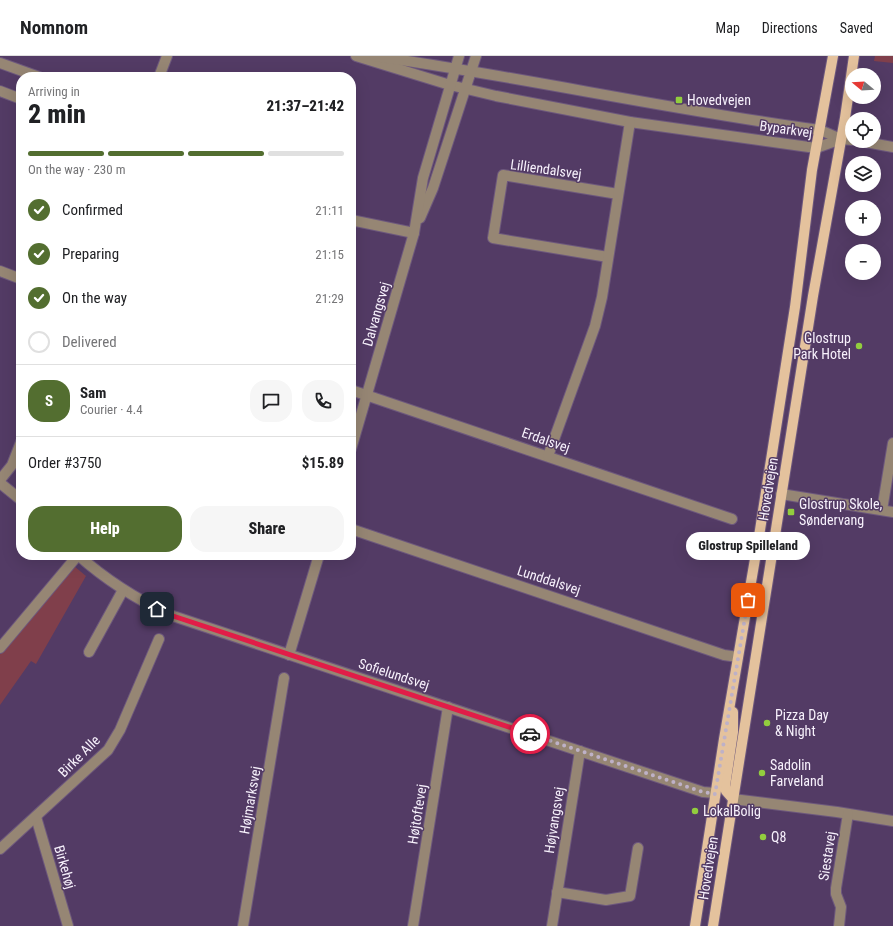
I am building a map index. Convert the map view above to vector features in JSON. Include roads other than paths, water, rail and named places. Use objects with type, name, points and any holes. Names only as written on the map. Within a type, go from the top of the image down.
[{"type":"main road","name":"Hovedvejen","points":[[695,926],[715,794],[761,524],[795,307],[807,204],[833,56]]},
{"type":"main road","name":"Hovedvejen","points":[[713,926],[815,281],[841,139],[854,56]]},
{"type":"main road","points":[[733,799],[726,791],[725,786],[733,732],[735,676]]},
{"type":"street","points":[[161,72],[167,56]]},
{"type":"street","name":"Byparkvej","points":[[356,56],[466,89],[630,122],[816,148],[841,139]]},
{"type":"street","name":"Byparkvej","points":[[374,56],[455,68],[650,103],[820,130],[841,139]]},
{"type":"street","name":"Dalvangsvej","points":[[414,233],[423,178],[459,56]]},
{"type":"street","name":"Dalvangsvej","points":[[356,431],[414,233],[433,188],[476,56]]},
{"type":"street","points":[[0,63],[25,72]]},
{"type":"street","points":[[0,91],[16,97]]},
{"type":"street","points":[[548,456],[595,326],[602,297],[630,122]]},
{"type":"street","points":[[841,139],[845,139]]},
{"type":"street","points":[[881,145],[893,147]]},
{"type":"street","name":"Lilliendalsvej","points":[[608,257],[493,238],[503,175],[618,194]]},
{"type":"street","points":[[356,221],[414,233]]},
{"type":"street","points":[[0,271],[16,277]]},
{"type":"street","name":"Erdalsvej","points":[[356,392],[732,519]]},
{"type":"street","points":[[882,510],[893,443]]},
{"type":"street","points":[[0,480],[12,465],[16,455]]},
{"type":"street","points":[[0,483],[16,496]]},
{"type":"street","points":[[781,494],[893,512]]},
{"type":"street","name":"Lunddalsvej","points":[[356,531],[724,655],[738,657]]},
{"type":"street","points":[[0,648],[74,560]]},
{"type":"street","name":"Sofielundsvej","points":[[84,560],[123,590],[170,615],[703,792],[715,794]]},
{"type":"street","points":[[289,655],[318,560]]},
{"type":"street","points":[[88,652],[123,590]]},
{"type":"street","name":"Birke Alle","points":[[0,849],[108,750],[120,730],[159,639]]},
{"type":"street","name":"Højmarksvej","points":[[243,926],[284,678]]},
{"type":"street","name":"Højtoftevej","points":[[413,926],[448,707]]},
{"type":"street","name":"Højvangsvej","points":[[552,926],[580,751]]},
{"type":"street","points":[[733,799],[848,814],[893,822]]},
{"type":"street","name":"Siestavej","points":[[839,926],[841,908],[836,894],[836,888],[848,814]]},
{"type":"street","name":"Birkehøj","points":[[36,817],[68,926]]},
{"type":"street","points":[[557,892],[606,900],[630,896],[638,848]]},
{"type":"place","name":"Hovedvejen","points":[[679,100]]},
{"type":"place","name":"Glostrup Park Hotel","points":[[859,346]]},
{"type":"place","name":"Glostrup Skole, Søndervang","points":[[791,512]]},
{"type":"place","name":"Glostrup Spilleland","points":[[748,600]]},
{"type":"place","name":"Pizza Day & Night","points":[[767,723]]},
{"type":"place","name":"Sadolin Farveland","points":[[762,773]]},
{"type":"place","name":"LokalBolig","points":[[695,811]]},
{"type":"place","name":"Q8","points":[[763,837]]}]
